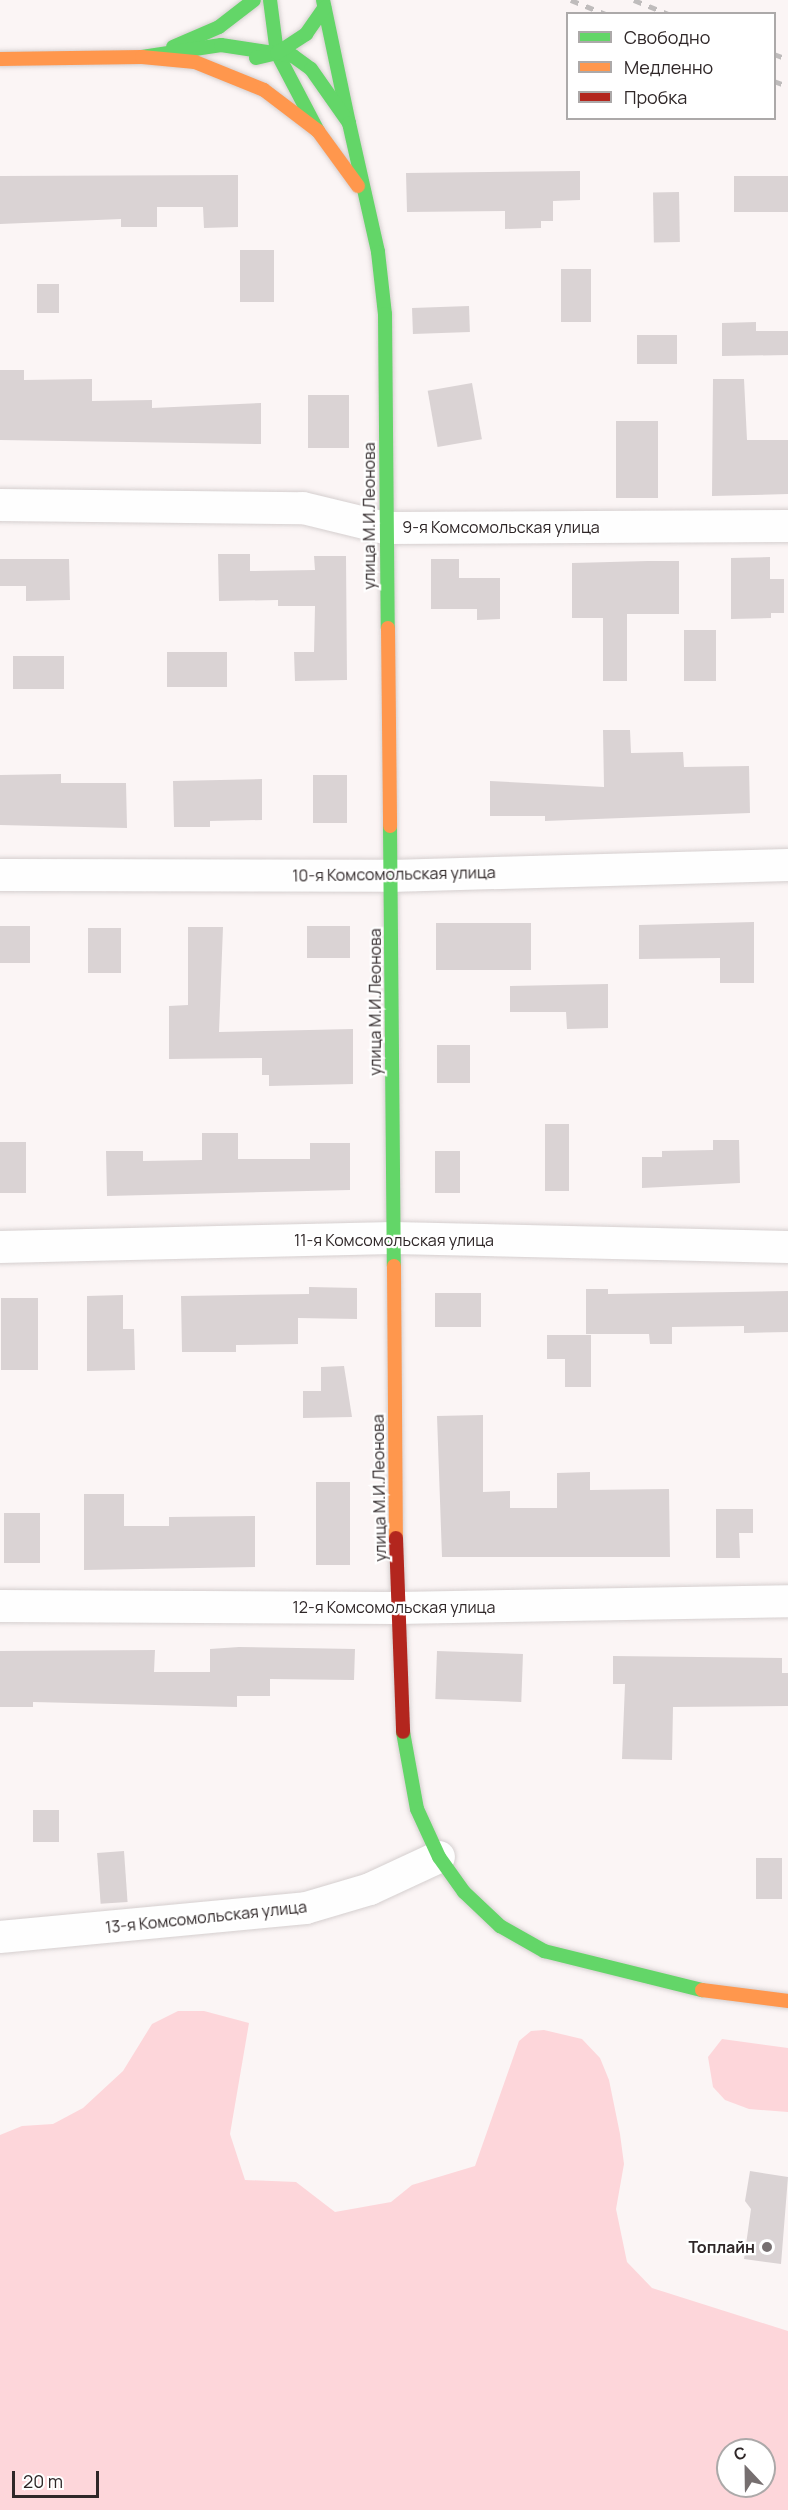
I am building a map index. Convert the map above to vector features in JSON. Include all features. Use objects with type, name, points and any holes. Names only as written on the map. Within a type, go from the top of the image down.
[{"type":"main road","points":[[141,57],[189,42],[254,0]]},
{"type":"main road","points":[[270,0],[277,53],[318,131],[364,195]]},
{"type":"main road","points":[[0,60],[141,57],[231,64],[277,53],[306,34],[324,4]]},
{"type":"main road","name":"улица М.И.Леонова","points":[[324,4],[364,195],[385,314],[385,528],[397,1608],[405,1761],[417,1809],[439,1857]]},
{"type":"main road","points":[[141,57],[220,45],[293,56],[311,69],[349,123]]},
{"type":"main road","points":[[195,62],[264,90],[318,131]]},
{"type":"main road","points":[[439,1857],[464,1892],[500,1926],[544,1951],[687,1988],[788,2001]]},
{"type":"street","name":"9-я Комсомольская улица","points":[[0,505],[303,508],[385,528],[788,526]]},
{"type":"street","name":"10-я Комсомольская улица","points":[[0,874],[390,876],[788,866]]},
{"type":"street","name":"11-я Комсомольская улица","points":[[0,1247],[393,1238],[788,1246]]},
{"type":"street","name":"12-я Комсомольская улица","points":[[0,1606],[397,1608],[788,1601]]},
{"type":"street","name":"13-я Комсомольская улица","points":[[0,1937],[306,1908],[370,1889],[439,1857]]},
{"type":"shaded area","points":[[178,2011],[204,2011],[249,2023],[230,2134],[245,2180],[296,2182],[335,2212],[391,2202],[412,2185],[475,2166],[519,2041],[531,2031],[544,2030],[582,2039],[600,2058],[609,2080],[620,2134],[624,2164],[616,2209],[627,2262],[652,2288],[788,2331],[788,2510],[0,2510],[0,2135],[22,2126],[53,2124],[83,2108],[123,2071],[152,2024]]},
{"type":"shaded area","points":[[722,2039],[788,2048],[788,2112],[749,2109],[725,2100],[713,2087],[708,2057]]},
{"type":"building","points":[[580,171],[580,200],[553,201],[553,221],[541,221],[541,228],[505,229],[505,211],[407,212],[406,173]]},
{"type":"building","points":[[238,175],[238,227],[204,228],[203,207],[157,207],[157,227],[121,227],[121,219],[0,224],[0,176]]},
{"type":"building","points":[[734,176],[788,176],[788,212],[734,212]]},
{"type":"building","points":[[653,192],[679,192],[680,242],[654,242]]},
{"type":"building","points":[[240,250],[274,250],[274,302],[240,302]]},
{"type":"building","points":[[561,269],[591,269],[591,322],[561,322]]},
{"type":"building","points":[[37,284],[59,284],[59,313],[37,313]]},
{"type":"building","points":[[469,306],[470,332],[413,334],[412,308]]},
{"type":"building","points":[[756,322],[756,331],[788,331],[788,355],[722,356],[722,323]]},
{"type":"building","points":[[637,335],[677,335],[677,364],[637,364]]},
{"type":"building","points":[[0,370],[24,370],[24,380],[92,379],[92,401],[152,400],[152,408],[261,403],[261,444],[0,440]]},
{"type":"building","points":[[713,379],[744,379],[747,440],[788,440],[788,494],[712,496]]},
{"type":"building","points":[[472,383],[482,439],[438,447],[428,391]]},
{"type":"building","points":[[308,395],[349,395],[349,448],[308,448]]},
{"type":"building","points":[[616,421],[658,421],[658,498],[616,498]]},
{"type":"building","points":[[218,554],[250,554],[250,571],[315,570],[314,556],[346,556],[347,680],[295,681],[294,652],[314,652],[315,606],[278,606],[278,600],[219,601]]},
{"type":"building","points":[[770,557],[770,579],[784,579],[784,613],[771,613],[771,618],[731,619],[731,558]]},
{"type":"building","points":[[0,559],[69,559],[70,600],[26,601],[26,586],[0,586]]},
{"type":"building","points":[[431,559],[459,559],[459,578],[500,578],[500,619],[477,620],[477,609],[431,609]]},
{"type":"building","points":[[679,561],[679,614],[627,614],[627,681],[603,681],[603,618],[572,618],[572,563]]},
{"type":"building","points":[[684,630],[716,630],[716,681],[684,681]]},
{"type":"building","points":[[167,652],[227,652],[227,687],[167,687]]},
{"type":"building","points":[[13,656],[64,656],[64,689],[13,689]]},
{"type":"building","points":[[603,730],[630,730],[631,753],[683,752],[684,767],[749,766],[750,813],[545,821],[545,816],[490,816],[490,781],[604,787]]},
{"type":"building","points":[[61,774],[61,783],[126,783],[127,828],[0,825],[0,775]]},
{"type":"building","points":[[313,775],[347,775],[347,823],[313,823]]},
{"type":"building","points":[[262,779],[262,820],[210,821],[210,827],[174,827],[173,781]]},
{"type":"building","points":[[754,922],[754,983],[720,983],[720,958],[639,959],[639,925]]},
{"type":"building","points":[[436,923],[531,923],[531,970],[436,970]]},
{"type":"building","points":[[0,926],[30,926],[30,963],[0,963]]},
{"type":"building","points":[[307,926],[350,926],[350,958],[307,958]]},
{"type":"building","points":[[188,927],[223,927],[219,1032],[353,1029],[353,1084],[269,1086],[269,1075],[262,1075],[262,1058],[169,1059],[169,1006],[188,1005]]},
{"type":"building","points":[[88,928],[121,928],[121,973],[88,973]]},
{"type":"building","points":[[608,984],[608,1028],[567,1029],[566,1012],[510,1012],[510,986]]},
{"type":"building","points":[[437,1045],[470,1045],[470,1083],[437,1083]]},
{"type":"building","points":[[545,1124],[569,1124],[569,1191],[545,1191]]},
{"type":"building","points":[[202,1133],[238,1133],[238,1159],[310,1159],[310,1143],[350,1143],[350,1190],[107,1196],[106,1151],[143,1151],[143,1161],[202,1160]]},
{"type":"building","points":[[713,1140],[739,1140],[740,1183],[642,1188],[642,1157],[662,1157],[662,1151],[713,1150]]},
{"type":"building","points":[[0,1142],[26,1142],[26,1193],[0,1193]]},
{"type":"building","points":[[435,1151],[460,1151],[460,1193],[435,1193]]},
{"type":"building","points":[[309,1287],[357,1288],[357,1319],[298,1318],[298,1344],[236,1345],[236,1352],[182,1352],[181,1296],[309,1294]]},
{"type":"building","points":[[586,1289],[608,1289],[608,1294],[788,1291],[788,1332],[744,1333],[744,1326],[672,1327],[672,1344],[650,1344],[649,1334],[586,1334]]},
{"type":"building","points":[[435,1293],[481,1293],[481,1327],[435,1327]]},
{"type":"building","points":[[123,1295],[123,1329],[134,1329],[135,1370],[87,1371],[87,1296]]},
{"type":"building","points":[[1,1298],[38,1298],[38,1370],[1,1370]]},
{"type":"building","points":[[547,1335],[591,1335],[591,1387],[565,1387],[565,1359],[547,1359]]},
{"type":"building","points":[[344,1366],[352,1417],[303,1418],[303,1391],[321,1391],[321,1367]]},
{"type":"building","points":[[483,1415],[483,1492],[510,1491],[510,1508],[557,1508],[557,1473],[590,1472],[590,1490],[669,1489],[670,1557],[442,1557],[437,1416]]},
{"type":"building","points":[[316,1482],[350,1482],[350,1565],[316,1565]]},
{"type":"building","points":[[84,1494],[124,1494],[124,1526],[169,1526],[169,1517],[255,1516],[255,1567],[84,1570]]},
{"type":"building","points":[[716,1509],[753,1509],[753,1533],[739,1533],[740,1558],[716,1558]]},
{"type":"building","points":[[4,1513],[40,1513],[40,1563],[4,1563]]},
{"type":"building","points":[[239,1647],[355,1649],[354,1680],[270,1679],[270,1696],[237,1696],[237,1707],[33,1702],[33,1707],[0,1707],[0,1651],[155,1650],[154,1672],[210,1672],[210,1649]]},
{"type":"building","points":[[437,1651],[523,1654],[521,1702],[435,1699]]},
{"type":"building","points":[[613,1656],[782,1658],[782,1673],[788,1673],[788,1706],[673,1707],[672,1760],[622,1759],[625,1684],[613,1684]]},
{"type":"building","points":[[33,1810],[59,1810],[59,1842],[33,1842]]},
{"type":"building","points":[[124,1851],[128,1902],[101,1904],[97,1853]]},
{"type":"building","points":[[756,1858],[782,1858],[782,1899],[756,1899]]},
{"type":"building","points":[[750,2171],[788,2177],[781,2264],[744,2259],[751,2209],[745,2201]]},
{"type":"railway","points":[[571,0],[600,12]]},
{"type":"railway","points":[[634,0],[664,12]]},
{"type":"railway","points":[[776,55],[788,59]]},
{"type":"railway","points":[[776,82],[788,86]]},
{"type":"traffic: fast","points":[[173,47],[219,27],[254,0]]},
{"type":"traffic: fast","points":[[270,0],[277,53],[318,131]]},
{"type":"traffic: fast","points":[[323,0],[349,123]]},
{"type":"traffic: fast","points":[[256,58],[277,53],[306,34],[324,8]]},
{"type":"traffic: fast","points":[[142,57],[221,45],[293,56],[311,69],[349,123],[378,252],[385,314],[388,628]]},
{"type":"traffic: fast","points":[[390,826],[394,1266]]},
{"type":"traffic: fast","points":[[403,1732],[417,1809],[439,1857],[464,1892],[500,1926],[544,1951],[702,1990]]},
{"type":"traffic: slow","points":[[0,59],[142,57],[195,62],[264,90],[318,131],[358,186]]},
{"type":"traffic: slow","points":[[388,628],[390,826]]},
{"type":"traffic: slow","points":[[394,1266],[396,1538]]},
{"type":"traffic: slow","points":[[702,1990],[788,2001]]},
{"type":"traffic: jam","points":[[396,1538],[403,1732]]},
{"type":"place","name":"Топлайн","points":[[767,2247]]}]
